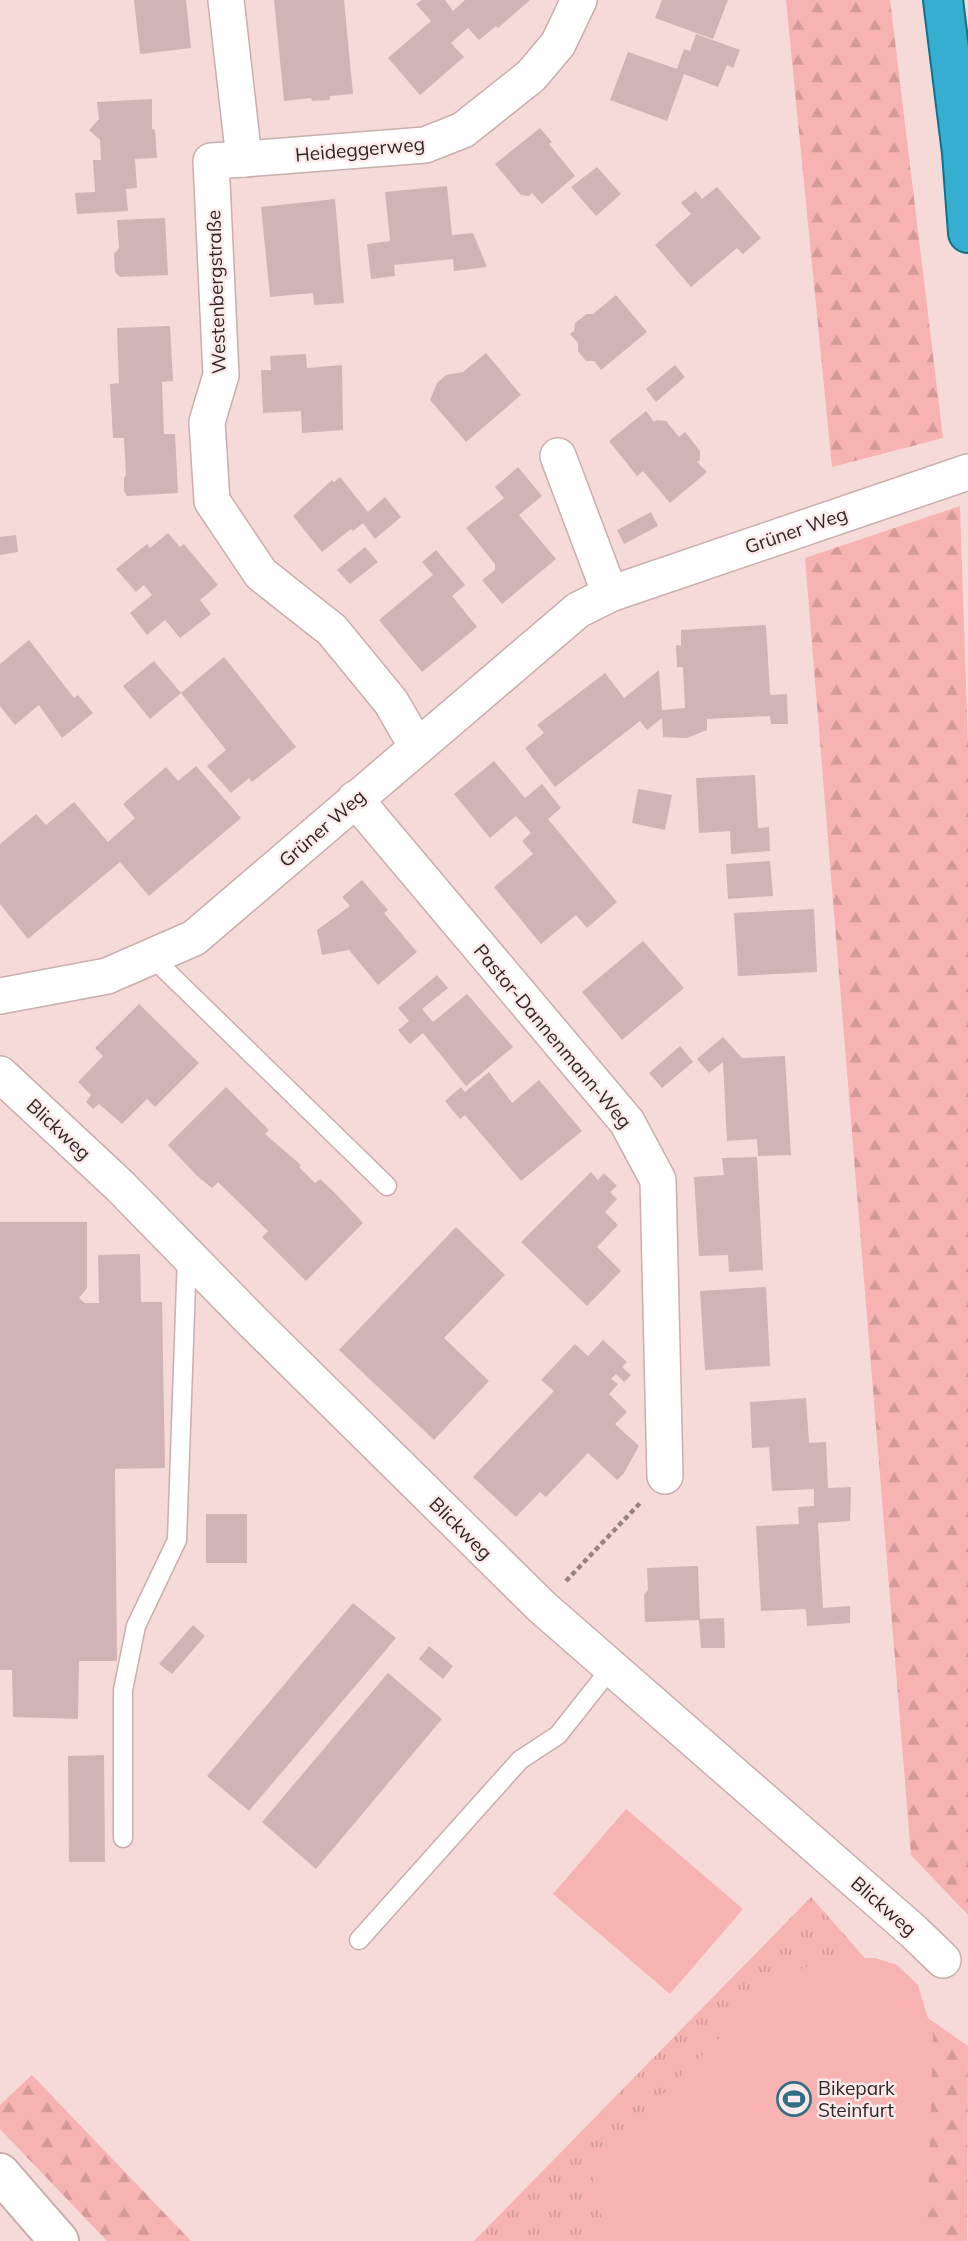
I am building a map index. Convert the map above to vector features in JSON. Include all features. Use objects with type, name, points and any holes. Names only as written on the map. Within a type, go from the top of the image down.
[{"type":"highway","points":[[943,0],[962,153],[968,233]]},
{"type":"main road","points":[[0,2173],[59,2241]]},
{"type":"street","points":[[226,0],[244,159]]},
{"type":"street","name":"Heideggerweg","points":[[244,159],[425,145],[463,130],[531,76],[558,44],[579,0]]},
{"type":"street","name":"Westenbergstraße","points":[[244,159],[211,161],[221,375],[207,422],[212,501],[261,574],[332,630],[391,702],[417,747]]},
{"type":"street","points":[[558,456],[610,594]]},
{"type":"street","name":"Grüner Weg","points":[[0,996],[107,976],[194,937],[578,610],[610,594],[968,472]]},
{"type":"street","name":"Pastor-Dannenmann-Weg","points":[[355,799],[627,1122],[658,1180],[665,1476]]},
{"type":"street","name":"Blickweg","points":[[0,1074],[120,1186],[542,1607],[943,1960]]},
{"type":"lane","points":[[152,957],[387,1186]]},
{"type":"lane","points":[[123,1838],[123,1690],[136,1626],[177,1540],[187,1255]]},
{"type":"lane","points":[[359,1940],[520,1760],[558,1735],[611,1668]]},
{"type":"path","points":[[542,1607],[665,1476]]},
{"type":"green space","points":[[786,0],[890,0],[943,438],[832,467]]},
{"type":"green space","points":[[960,506],[968,744],[968,1915],[911,1855],[805,558]]},
{"type":"green space","points":[[626,1809],[743,1909],[670,1994],[553,1894]]},
{"type":"green space","name":"Bikepark Steinfurt","points":[[811,1897],[902,2000],[899,2241],[474,2241]]},
{"type":"green space","name":"Bikepark Steinfurt","points":[[875,1958],[897,1965],[918,1985],[933,2035],[927,2241],[592,2241],[604,2231],[593,2191],[593,2163],[782,1976],[827,1959]]},
{"type":"green space","points":[[902,2000],[968,2046],[967,2241],[899,2241]]},
{"type":"green space","points":[[32,2075],[191,2241],[107,2241],[0,2129],[0,2105]]},
{"type":"building","points":[[134,0],[186,0],[191,48],[140,54]]},
{"type":"building","points":[[274,0],[344,0],[353,94],[330,96],[330,100],[312,101],[311,98],[284,101]]},
{"type":"building","points":[[422,0],[445,0],[453,11],[465,0],[530,0],[498,28],[496,26],[479,40],[468,28],[451,43],[464,57],[420,95],[388,58],[431,21],[416,4]]},
{"type":"building","points":[[662,0],[728,0],[713,39],[655,18]]},
{"type":"building","points":[[696,34],[740,50],[733,68],[727,65],[718,87],[684,74],[667,121],[610,100],[628,52],[677,69],[684,49],[690,51]]},
{"type":"building","points":[[152,99],[152,129],[155,130],[157,158],[135,159],[137,188],[126,189],[128,211],[77,214],[75,193],[95,192],[93,160],[101,160],[100,140],[89,130],[99,119],[97,102]]},
{"type":"building","points":[[540,128],[552,142],[549,144],[575,176],[542,204],[532,193],[529,196],[521,195],[495,164]]},
{"type":"building","points":[[597,167],[621,194],[596,216],[571,187]]},
{"type":"building","points":[[447,186],[452,235],[473,233],[487,267],[454,271],[453,259],[394,265],[395,276],[371,279],[367,244],[390,241],[385,192]]},
{"type":"building","points":[[717,187],[761,238],[743,254],[737,248],[691,287],[655,245],[691,214],[681,203],[696,191],[702,199]]},
{"type":"building","points":[[335,199],[344,303],[314,305],[313,293],[270,297],[261,207]]},
{"type":"building","points":[[165,218],[168,275],[120,277],[115,272],[114,254],[119,248],[117,220]]},
{"type":"building","points":[[616,295],[647,332],[601,370],[594,361],[586,361],[578,351],[578,343],[570,334],[574,331],[575,323],[587,314],[593,314]]},
{"type":"building","points":[[170,326],[173,381],[162,382],[164,434],[175,434],[178,493],[127,496],[124,491],[124,438],[113,438],[110,384],[119,383],[117,328]]},
{"type":"building","points":[[486,353],[521,395],[466,442],[430,400],[437,383],[446,375],[463,372]]},
{"type":"building","points":[[306,354],[307,368],[342,365],[343,430],[302,433],[301,411],[263,413],[261,370],[271,370],[270,356]]},
{"type":"building","points":[[675,365],[685,377],[656,402],[646,389]]},
{"type":"building","points":[[646,411],[654,422],[666,421],[679,437],[685,432],[700,451],[700,460],[697,462],[707,472],[670,503],[643,471],[637,476],[609,441]]},
{"type":"building","points":[[518,467],[542,496],[519,515],[556,559],[502,604],[482,580],[495,570],[495,564],[466,528],[504,498],[495,487]]},
{"type":"building","points":[[340,477],[368,512],[385,497],[401,517],[375,539],[363,523],[322,552],[293,516],[332,480],[334,482]]},
{"type":"building","points":[[651,512],[658,526],[624,544],[617,530]]},
{"type":"building","points":[[168,533],[180,547],[184,544],[218,585],[200,600],[211,614],[180,638],[165,620],[147,635],[130,613],[152,595],[144,585],[136,592],[116,569],[147,544],[150,548]]},
{"type":"building","points":[[16,535],[18,552],[0,555],[0,537]]},
{"type":"building","points":[[365,547],[378,562],[350,584],[337,570]]},
{"type":"building","points":[[436,550],[465,585],[452,596],[477,627],[422,672],[379,620],[433,575],[422,562]]},
{"type":"building","points":[[766,625],[770,695],[787,694],[788,724],[771,724],[770,716],[707,719],[707,730],[687,738],[663,737],[662,718],[647,730],[640,721],[555,787],[525,748],[544,733],[537,725],[605,673],[624,698],[659,670],[662,710],[685,708],[683,667],[677,667],[676,645],[681,646],[681,630]]},
{"type":"building","points":[[29,640],[74,698],[78,695],[93,713],[62,738],[39,705],[15,725],[0,706],[0,664]]},
{"type":"building","points":[[224,657],[296,747],[252,782],[249,778],[231,793],[207,766],[226,750],[181,693]]},
{"type":"building","points":[[154,661],[181,693],[150,719],[123,686]]},
{"type":"building","points":[[494,761],[525,798],[542,784],[561,808],[548,819],[617,902],[587,928],[576,915],[541,944],[494,887],[533,854],[522,841],[531,833],[516,816],[490,838],[454,794]]},
{"type":"building","points":[[196,766],[241,818],[149,896],[120,862],[28,939],[0,904],[0,844],[36,814],[46,825],[74,802],[108,842],[135,818],[123,804],[166,767],[178,781]]},
{"type":"building","points":[[755,775],[758,828],[769,827],[770,851],[731,854],[730,831],[699,833],[696,778]]},
{"type":"building","points":[[638,789],[672,795],[665,830],[632,823]]},
{"type":"building","points":[[770,861],[773,896],[728,899],[726,864]]},
{"type":"building","points":[[362,880],[388,910],[384,913],[417,952],[378,985],[349,950],[322,955],[317,930],[350,906],[342,897]]},
{"type":"building","points":[[814,909],[817,972],[738,976],[734,913]]},
{"type":"building","points":[[643,941],[684,988],[622,1040],[582,992]]},
{"type":"building","points":[[437,975],[448,988],[422,1009],[433,1022],[467,994],[513,1047],[466,1086],[423,1033],[410,1044],[398,1030],[409,1021],[398,1008]]},
{"type":"building","points":[[139,1004],[199,1063],[155,1107],[147,1099],[122,1124],[99,1104],[93,1109],[86,1102],[91,1095],[78,1082],[103,1056],[95,1048]]},
{"type":"building","points":[[723,1037],[742,1058],[785,1056],[791,1155],[758,1156],[757,1139],[727,1141],[723,1062],[709,1073],[697,1059]]},
{"type":"building","points":[[680,1046],[693,1062],[662,1088],[649,1073]]},
{"type":"building","points":[[489,1072],[512,1103],[539,1080],[582,1131],[521,1181],[465,1115],[460,1119],[445,1101],[461,1087],[465,1092]]},
{"type":"building","points":[[226,1087],[269,1130],[265,1134],[301,1165],[299,1167],[315,1183],[320,1179],[363,1223],[306,1281],[262,1237],[268,1231],[218,1182],[212,1188],[197,1176],[168,1145]]},
{"type":"building","points":[[757,1157],[763,1270],[729,1272],[728,1255],[699,1256],[694,1177],[724,1175],[722,1158]]},
{"type":"building","points":[[591,1172],[598,1180],[604,1173],[617,1186],[610,1192],[617,1199],[605,1212],[618,1225],[597,1247],[621,1271],[587,1306],[521,1242]]},
{"type":"building","points":[[0,1222],[87,1222],[87,1288],[79,1298],[85,1303],[99,1303],[98,1255],[140,1254],[141,1302],[162,1302],[165,1468],[115,1469],[117,1661],[79,1661],[78,1719],[13,1717],[12,1670],[0,1670]]},
{"type":"building","points":[[456,1227],[505,1275],[444,1338],[489,1381],[434,1440],[339,1350]]},
{"type":"building","points":[[766,1287],[770,1366],[705,1370],[700,1291]]},
{"type":"building","points":[[603,1340],[627,1362],[622,1367],[631,1375],[624,1382],[616,1374],[611,1379],[618,1384],[609,1394],[627,1412],[615,1424],[639,1446],[617,1480],[588,1453],[546,1497],[540,1492],[516,1517],[473,1477],[554,1391],[541,1380],[575,1344],[588,1356]]},
{"type":"building","points":[[806,1398],[809,1443],[826,1442],[828,1488],[851,1487],[850,1521],[818,1523],[823,1608],[850,1606],[850,1623],[807,1626],[806,1609],[761,1611],[756,1526],[799,1524],[798,1507],[814,1506],[814,1489],[772,1491],[769,1447],[752,1448],[750,1402]]},
{"type":"building","points":[[206,1514],[247,1514],[247,1563],[206,1563]]},
{"type":"building","points":[[698,1566],[700,1619],[724,1618],[725,1648],[701,1648],[699,1620],[645,1622],[647,1568]]},
{"type":"building","points":[[353,1603],[396,1638],[249,1811],[207,1776]]},
{"type":"building","points":[[193,1625],[205,1636],[172,1674],[159,1664]]},
{"type":"building","points":[[429,1646],[453,1666],[443,1679],[419,1659]]},
{"type":"building","points":[[388,1673],[442,1719],[316,1869],[262,1822]]},
{"type":"building","points":[[104,1755],[105,1862],[69,1862],[68,1756]]},
{"type":"place","name":"Bikepark Steinfurt","points":[[794,2099]]}]
